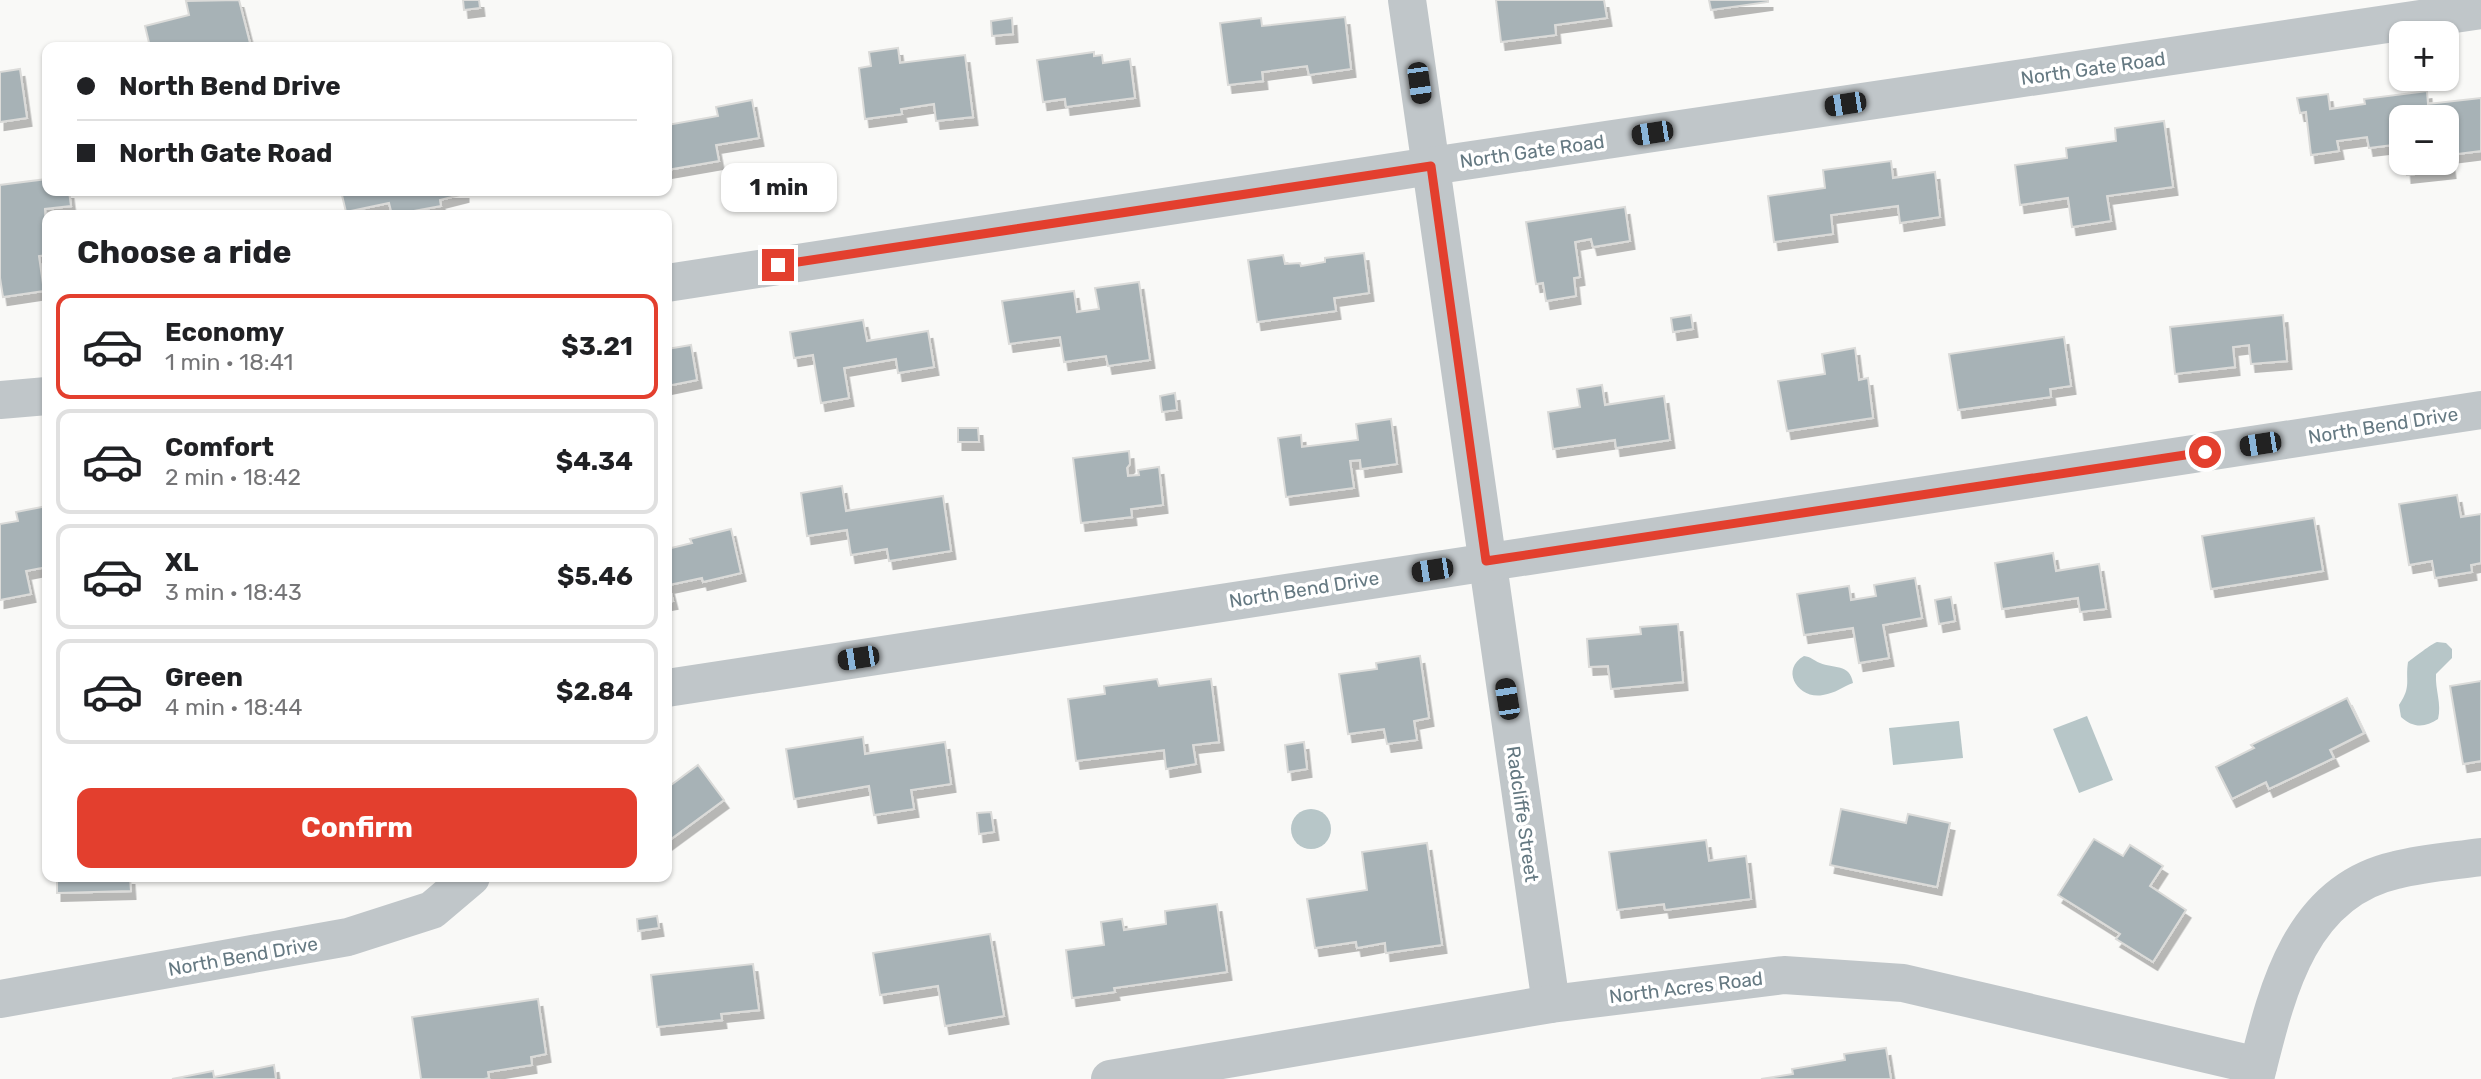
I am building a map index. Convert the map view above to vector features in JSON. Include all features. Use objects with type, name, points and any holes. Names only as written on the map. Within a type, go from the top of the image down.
[{"type":"street","name":"Radcliffe Street","points":[[1407,0],[1551,1003]]},
{"type":"street","name":"North Gate Road","points":[[672,282],[2481,10]]},
{"type":"street","points":[[0,400],[42,396]]},
{"type":"street","name":"North Bend Drive","points":[[672,687],[2481,410]]},
{"type":"street","points":[[2256,1073],[2280,988],[2296,948],[2321,913],[2354,886],[2395,870],[2481,856]]},
{"type":"street","name":"North Bend Drive","points":[[0,999],[348,937],[432,910],[465,882]]},
{"type":"street","name":"North Acres Road","points":[[1110,1079],[1201,1072],[1551,1003],[1784,975],[1903,983],[2256,1073]]},
{"type":"shaded area","points":[[2437,642],[2446,643],[2452,649],[2452,658],[2436,674],[2438,719],[2428,724],[2415,725],[2401,717],[2399,705],[2407,688],[2408,662]]},
{"type":"shaded area","points":[[1804,656],[1825,665],[1845,669],[1853,683],[1828,694],[1806,693],[1795,683],[1793,676],[1793,669]]},
{"type":"shaded area","points":[[2087,716],[2113,780],[2079,793],[2053,729]]},
{"type":"shaded area","points":[[1959,721],[1963,758],[1893,765],[1889,728]]},
{"type":"shaded area","points":[[1311,809],[1325,815],[1331,829],[1325,843],[1311,849],[1297,843],[1291,829],[1297,815]]},
{"type":"building","points":[[239,0],[250,42],[149,42],[145,26],[189,15],[186,1]]},
{"type":"building","points":[[463,0],[479,0],[480,8],[464,10]]},
{"type":"building","points":[[1496,0],[1604,0],[1607,18],[1555,25],[1556,35],[1501,42]]},
{"type":"building","points":[[1709,0],[1768,0],[1768,2],[1711,10]]},
{"type":"building","points":[[1345,17],[1351,69],[1309,75],[1307,66],[1262,72],[1263,81],[1228,85],[1220,23],[1261,18],[1262,26]]},
{"type":"building","points":[[1012,18],[1013,34],[992,36],[991,21]]},
{"type":"building","points":[[898,48],[900,63],[965,55],[973,117],[936,121],[934,104],[901,109],[902,114],[865,119],[859,68],[871,66],[869,52]]},
{"type":"building","points":[[1094,52],[1094,56],[1102,55],[1103,63],[1130,59],[1135,98],[1066,107],[1065,99],[1043,102],[1037,60]]},
{"type":"building","points":[[20,69],[27,118],[0,122],[0,72]]},
{"type":"building","points":[[2427,91],[2428,104],[2481,98],[2481,151],[2459,154],[2459,105],[2389,105],[2389,146],[2369,148],[2367,137],[2337,141],[2339,151],[2311,155],[2306,112],[2300,113],[2297,98],[2328,94],[2330,109],[2365,104],[2364,99]]},
{"type":"building","points":[[752,100],[759,138],[716,145],[719,161],[672,169],[672,124],[718,116],[716,107]]},
{"type":"building","points":[[2164,121],[2173,187],[2107,196],[2111,221],[2072,227],[2068,198],[2020,205],[2015,165],[2067,158],[2066,148],[2116,141],[2115,128]]},
{"type":"building","points":[[1891,161],[1893,178],[1935,172],[1940,217],[1900,223],[1898,206],[1831,215],[1833,234],[1774,242],[1768,196],[1825,188],[1823,170]]},
{"type":"building","points":[[42,180],[42,196],[70,196],[71,206],[42,210],[42,256],[39,256],[42,291],[3,297],[0,278],[0,185]]},
{"type":"building","points":[[342,196],[456,196],[440,200],[441,206],[419,210],[391,210],[389,203],[346,210]]},
{"type":"building","points":[[1625,207],[1630,241],[1593,247],[1591,239],[1575,242],[1580,277],[1574,278],[1576,296],[1546,301],[1543,283],[1536,284],[1526,222]]},
{"type":"building","points":[[1364,253],[1369,293],[1334,298],[1336,311],[1257,322],[1248,260],[1283,255],[1285,264],[1300,263],[1301,266],[1325,262],[1325,258]]},
{"type":"building","points":[[1139,282],[1150,360],[1108,366],[1106,356],[1064,362],[1060,337],[1009,344],[1002,301],[1074,291],[1077,312],[1099,309],[1095,288]]},
{"type":"building","points":[[1691,315],[1693,329],[1673,332],[1671,318]]},
{"type":"building","points":[[2283,315],[2287,361],[2251,364],[2249,345],[2233,347],[2235,367],[2175,374],[2170,327]]},
{"type":"building","points":[[863,320],[867,341],[928,331],[934,367],[898,373],[896,359],[844,368],[849,398],[821,403],[813,355],[794,358],[790,332]]},
{"type":"building","points":[[2064,337],[2071,386],[2050,389],[2051,397],[1958,410],[1949,354]]},
{"type":"building","points":[[691,345],[697,380],[672,385],[672,348]]},
{"type":"building","points":[[1855,348],[1859,380],[1868,378],[1873,418],[1787,431],[1778,381],[1825,374],[1822,354]]},
{"type":"building","points":[[1602,385],[1605,405],[1664,396],[1670,440],[1616,448],[1615,440],[1553,449],[1548,412],[1580,407],[1577,389]]},
{"type":"building","points":[[1175,393],[1177,410],[1162,412],[1160,396]]},
{"type":"building","points":[[1391,419],[1397,464],[1361,469],[1360,460],[1350,461],[1354,488],[1286,497],[1278,438],[1301,435],[1302,447],[1358,440],[1356,424]]},
{"type":"building","points":[[958,428],[978,428],[979,442],[958,442]]},
{"type":"building","points":[[1129,451],[1128,476],[1139,475],[1138,470],[1159,467],[1163,505],[1131,509],[1132,517],[1081,523],[1073,458]]},
{"type":"building","points":[[842,486],[846,511],[943,496],[951,551],[889,561],[887,549],[851,555],[847,530],[807,536],[801,493]]},
{"type":"building","points":[[2457,495],[2461,517],[2481,514],[2481,563],[2471,565],[2472,572],[2435,578],[2432,561],[2409,565],[2399,504]]},
{"type":"building","points":[[42,507],[42,568],[26,571],[31,594],[0,600],[0,524],[18,521],[16,512]]},
{"type":"building","points":[[2314,518],[2323,571],[2211,589],[2202,536]]},
{"type":"building","points":[[731,529],[741,573],[703,582],[702,578],[672,584],[672,548],[692,543],[690,539]]},
{"type":"building","points":[[2053,553],[2056,571],[2099,564],[2106,609],[2080,612],[2078,598],[2002,609],[1995,563]]},
{"type":"building","points":[[1915,578],[1922,618],[1883,625],[1889,658],[1859,663],[1853,628],[1804,635],[1797,594],[1849,586],[1851,600],[1876,596],[1874,585]]},
{"type":"building","points":[[1951,597],[1955,621],[1939,624],[1935,600]]},
{"type":"building","points":[[1678,624],[1683,682],[1611,689],[1608,666],[1589,667],[1587,639],[1641,634],[1640,627]]},
{"type":"building","points":[[1420,656],[1429,718],[1414,721],[1417,740],[1387,744],[1384,729],[1348,734],[1339,674],[1377,669],[1376,663]]},
{"type":"building","points":[[1157,679],[1159,686],[1211,679],[1219,742],[1193,745],[1196,764],[1166,769],[1164,750],[1076,761],[1068,699],[1105,694],[1104,686]]},
{"type":"building","points":[[2481,681],[2481,761],[2463,764],[2450,686]]},
{"type":"building","points":[[2347,698],[2364,733],[2330,750],[2334,758],[2269,789],[2266,782],[2232,799],[2216,767],[2254,748],[2251,745]]},
{"type":"building","points":[[863,737],[865,754],[945,742],[951,784],[911,790],[914,809],[874,815],[869,786],[794,799],[786,749]]},
{"type":"building","points":[[1304,742],[1307,769],[1288,772],[1285,745]]},
{"type":"building","points":[[698,765],[724,800],[672,838],[672,784]]},
{"type":"building","points":[[1841,809],[1906,823],[1908,814],[1950,823],[1937,887],[1830,865]]},
{"type":"building","points":[[991,812],[994,832],[979,834],[977,813]]},
{"type":"building","points":[[2094,839],[2123,856],[2130,845],[2163,866],[2150,886],[2186,910],[2153,962],[2116,939],[2120,934],[2058,895]]},
{"type":"building","points":[[1706,840],[1709,861],[1746,856],[1751,899],[1665,910],[1664,904],[1617,910],[1609,852]]},
{"type":"building","points":[[1427,843],[1442,945],[1386,953],[1385,943],[1357,948],[1356,942],[1315,948],[1307,899],[1367,890],[1362,852]]},
{"type":"building","points":[[57,882],[130,882],[131,891],[57,893]]},
{"type":"building","points":[[1217,904],[1227,972],[1114,988],[1115,992],[1072,998],[1066,950],[1104,945],[1101,922],[1122,919],[1124,930],[1166,924],[1165,911]]},
{"type":"building","points":[[657,916],[659,928],[638,931],[637,919]]},
{"type":"building","points":[[990,934],[1004,1016],[945,1026],[938,986],[880,995],[873,953]]},
{"type":"building","points":[[753,964],[759,1010],[721,1014],[722,1020],[657,1027],[651,975]]},
{"type":"building","points":[[538,999],[546,1054],[531,1057],[532,1065],[488,1072],[489,1078],[484,1079],[421,1079],[412,1017]]},
{"type":"building","points":[[1886,1048],[1891,1079],[1761,1079],[1793,1074],[1792,1069],[1845,1060],[1844,1054]]},
{"type":"building","points":[[274,1065],[276,1079],[172,1079],[213,1071],[214,1077]]},
{"type":"route","points":[[778,265],[1431,166],[1486,561],[2205,452]]}]
